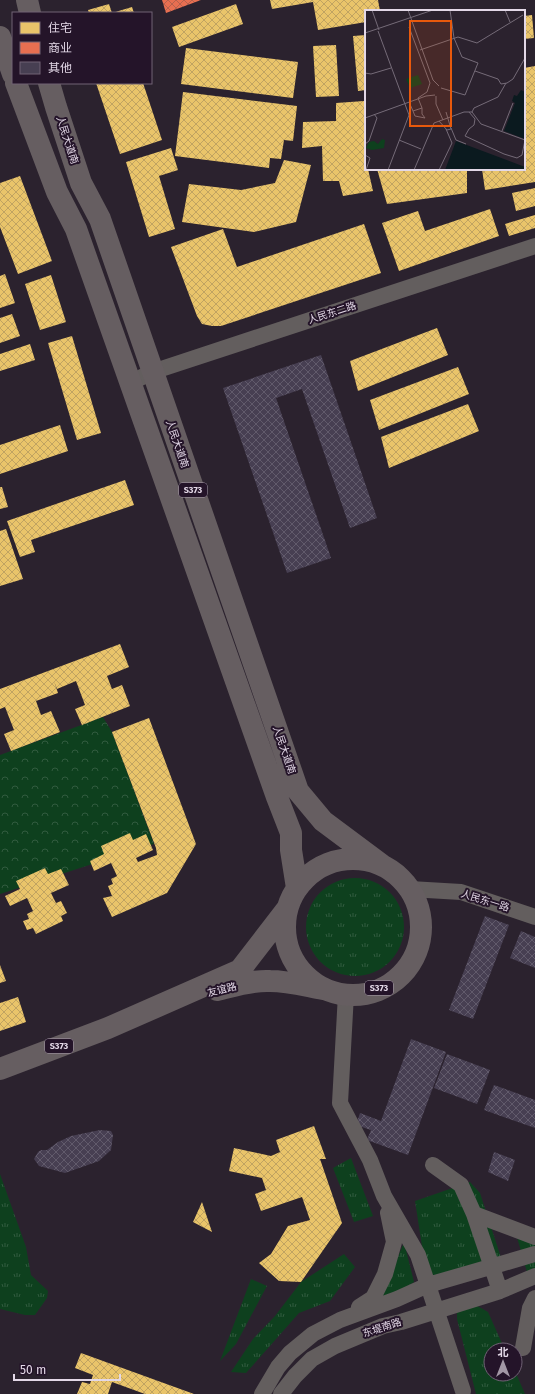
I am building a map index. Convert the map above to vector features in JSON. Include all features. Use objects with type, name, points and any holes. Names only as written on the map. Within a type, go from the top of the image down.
[{"type":"main road","points":[[27,0],[30,12]]},
{"type":"main road","points":[[0,37],[12,71]]},
{"type":"main road","name":"S373","points":[[16,84],[57,192],[76,229],[274,790],[291,833],[291,850],[297,888]]},
{"type":"main road","name":"人民大道南","points":[[49,84],[81,183],[100,219],[298,791],[323,821],[382,865]]},
{"type":"main road","name":"S373","points":[[345,859],[364,859],[382,865],[398,875],[410,889],[419,909],[421,931],[416,952],[405,971],[388,985],[368,993],[338,992],[312,981],[298,967],[288,949],[285,929],[287,909],[297,888],[310,874],[326,864],[345,859]]},
{"type":"main road","name":"友谊路","points":[[117,1024],[240,970],[287,909]]},
{"type":"main road","name":"友谊路","points":[[0,1069],[117,1024],[204,994],[242,984],[268,981],[283,982],[338,992]]},
{"type":"street","name":"人民东二路","points":[[130,383],[152,372],[535,246]]},
{"type":"street","name":"人民东一路","points":[[410,889],[461,892],[535,917]]},
{"type":"street","points":[[338,992],[340,1103],[370,1160],[384,1196],[418,1255],[463,1391]]},
{"type":"street","points":[[433,1165],[461,1186],[474,1214],[500,1291]]},
{"type":"street","points":[[262,1394],[278,1367],[290,1354],[313,1334],[340,1320],[373,1298],[385,1274],[394,1242],[384,1196]]},
{"type":"street","points":[[474,1214],[535,1237]]},
{"type":"street","points":[[340,1320],[397,1299],[428,1285],[535,1254]]},
{"type":"street","name":"东堤南路","points":[[281,1394],[295,1376],[312,1359],[329,1350],[383,1326],[401,1322],[500,1291],[535,1276]]},
{"type":"street","points":[[523,1348],[530,1308],[535,1298]]},
{"type":"green space","points":[[103,717],[112,732],[154,844],[0,894],[0,755]]},
{"type":"green space","points":[[355,878],[374,882],[390,892],[400,908],[404,927],[400,946],[390,962],[374,972],[355,976],[336,972],[320,962],[310,946],[306,927],[310,908],[320,892],[336,882]]},
{"type":"green space","points":[[351,1158],[373,1216],[354,1222],[333,1168]]},
{"type":"green space","points":[[0,1174],[26,1247],[31,1275],[48,1291],[47,1298],[35,1315],[25,1315],[0,1309]]},
{"type":"green space","points":[[470,1182],[480,1193],[505,1270],[428,1285],[415,1201]]},
{"type":"green space","points":[[516,1234],[535,1243],[535,1270],[527,1272]]},
{"type":"green space","points":[[404,1242],[414,1282],[379,1304]]},
{"type":"green space","points":[[344,1254],[355,1267],[330,1301],[299,1313],[246,1373],[231,1372],[253,1339],[275,1316],[301,1282]]},
{"type":"green space","points":[[251,1279],[267,1286],[236,1344],[220,1361]]},
{"type":"green space","points":[[474,1304],[488,1312],[501,1342],[483,1342],[483,1382],[520,1382],[525,1394],[476,1394],[457,1319],[457,1311]]},
{"type":"building: 住宅","points":[[270,0],[378,0],[380,10],[365,10],[365,22],[318,30],[313,2],[272,9]]},
{"type":"building: 住宅","points":[[109,4],[112,12],[89,12],[88,10]]},
{"type":"building: 住宅","points":[[236,4],[243,24],[179,47],[172,27]]},
{"type":"building: 住宅","points":[[132,7],[134,12],[115,12]]},
{"type":"building: 住宅","points":[[532,15],[534,38],[525,39],[525,16]]},
{"type":"building: 住宅","points":[[365,35],[365,90],[358,91],[353,36]]},
{"type":"building: 住宅","points":[[336,45],[339,96],[316,97],[313,46]]},
{"type":"building: 住宅","points":[[186,48],[298,62],[293,98],[181,84]]},
{"type":"building: 住宅","points":[[535,66],[535,182],[485,190],[482,170],[525,170],[525,68]]},
{"type":"building: 住宅","points":[[96,84],[143,84],[162,140],[120,154]]},
{"type":"building: 住宅","points":[[183,92],[297,106],[293,141],[284,140],[281,159],[270,158],[269,168],[175,156]]},
{"type":"building: 住宅","points":[[364,101],[365,170],[368,170],[373,191],[343,196],[339,181],[323,181],[322,146],[302,148],[303,122],[336,121],[336,103]]},
{"type":"building: 住宅","points":[[171,148],[178,170],[159,176],[175,229],[149,237],[126,162]]},
{"type":"building: 住宅","points":[[284,160],[311,165],[296,222],[254,232],[182,222],[189,184],[241,190],[275,183]]},
{"type":"building: 住宅","points":[[377,170],[467,170],[467,193],[387,204]]},
{"type":"building: 住宅","points":[[20,176],[52,261],[18,274],[0,227],[0,183]]},
{"type":"building: 住宅","points":[[535,188],[535,206],[516,211],[512,193]]},
{"type":"building: 住宅","points":[[490,209],[499,236],[399,271],[382,223],[418,211],[425,231]]},
{"type":"building: 住宅","points":[[535,215],[535,228],[509,236],[505,224]]},
{"type":"building: 住宅","points":[[364,224],[381,273],[221,326],[202,324],[197,316],[171,247],[223,229],[237,267]]},
{"type":"building: 住宅","points":[[5,274],[15,303],[0,308],[0,276]]},
{"type":"building: 住宅","points":[[51,275],[66,322],[40,330],[25,284]]},
{"type":"building: 住宅","points":[[12,314],[20,336],[0,343],[0,318]]},
{"type":"building: 住宅","points":[[437,328],[448,355],[358,391],[350,361]]},
{"type":"building: 住宅","points":[[72,336],[101,433],[77,440],[48,343]]},
{"type":"building: 住宅","points":[[30,344],[35,360],[0,371],[0,354]]},
{"type":"building: 住宅","points":[[458,367],[469,394],[379,430],[370,400]]},
{"type":"building: 住宅","points":[[468,404],[479,431],[389,468],[381,437]]},
{"type":"building: 住宅","points":[[60,425],[68,451],[0,474],[0,445]]},
{"type":"building: 住宅","points":[[125,480],[134,505],[31,540],[35,552],[20,557],[7,521]]},
{"type":"building: 住宅","points":[[0,487],[2,487],[8,507],[0,509]]},
{"type":"building: 住宅","points":[[6,529],[23,579],[0,586],[0,531]]},
{"type":"building: 住宅","points":[[120,644],[129,667],[107,676],[112,689],[122,685],[130,706],[82,725],[75,709],[85,705],[76,681],[57,689],[54,681],[58,693],[36,701],[41,715],[51,711],[60,732],[11,751],[4,734],[14,730],[5,707],[0,709],[0,689]]},
{"type":"building: 住宅","points":[[149,718],[196,844],[167,893],[112,917],[103,898],[112,896],[108,886],[113,884],[111,879],[117,876],[111,863],[94,871],[90,861],[104,854],[101,846],[130,833],[133,840],[146,834],[153,850],[136,858],[138,862],[157,855],[156,848],[112,732]]},
{"type":"building: 住宅","points":[[45,868],[48,874],[61,869],[69,885],[51,893],[56,903],[61,901],[67,913],[61,916],[63,921],[36,934],[33,928],[27,930],[23,921],[29,919],[27,914],[33,911],[27,898],[10,906],[5,896],[20,889],[16,881]]},
{"type":"building: 住宅","points":[[0,965],[6,981],[0,983]]},
{"type":"building: 住宅","points":[[18,997],[26,1022],[0,1031],[0,1003]]},
{"type":"building: 住宅","points":[[314,1126],[326,1159],[320,1159],[342,1223],[301,1282],[279,1281],[259,1263],[271,1254],[288,1226],[310,1220],[302,1197],[261,1211],[255,1194],[266,1190],[262,1178],[229,1171],[234,1148],[271,1156],[280,1152],[276,1140]]},
{"type":"building: 住宅","points":[[202,1202],[212,1232],[193,1222]]},
{"type":"building: 住宅","points":[[81,1353],[194,1394],[145,1394],[112,1382],[108,1394],[77,1394],[82,1382],[90,1384],[93,1375],[75,1368]]},
{"type":"building: 商业","points":[[162,0],[201,0],[166,13]]},
{"type":"building: 其他","points":[[321,355],[377,518],[350,528],[302,389],[276,398],[331,558],[287,573],[223,388]]},
{"type":"building: 其他","points":[[485,916],[509,925],[473,1019],[449,1010]]},
{"type":"building: 其他","points":[[521,931],[535,937],[535,968],[510,958]]},
{"type":"building: 其他","points":[[411,1039],[446,1052],[408,1155],[367,1140],[371,1130],[356,1125],[360,1113],[381,1121]]},
{"type":"building: 其他","points":[[447,1054],[490,1070],[477,1104],[434,1088]]},
{"type":"building: 其他","points":[[494,1085],[535,1100],[535,1128],[484,1110]]},
{"type":"building: 其他","points":[[100,1130],[111,1131],[113,1135],[111,1150],[99,1161],[65,1173],[39,1166],[34,1159],[41,1150],[47,1150],[58,1142],[71,1136]]},
{"type":"building: 其他","points":[[494,1152],[515,1160],[508,1181],[488,1172]]}]
